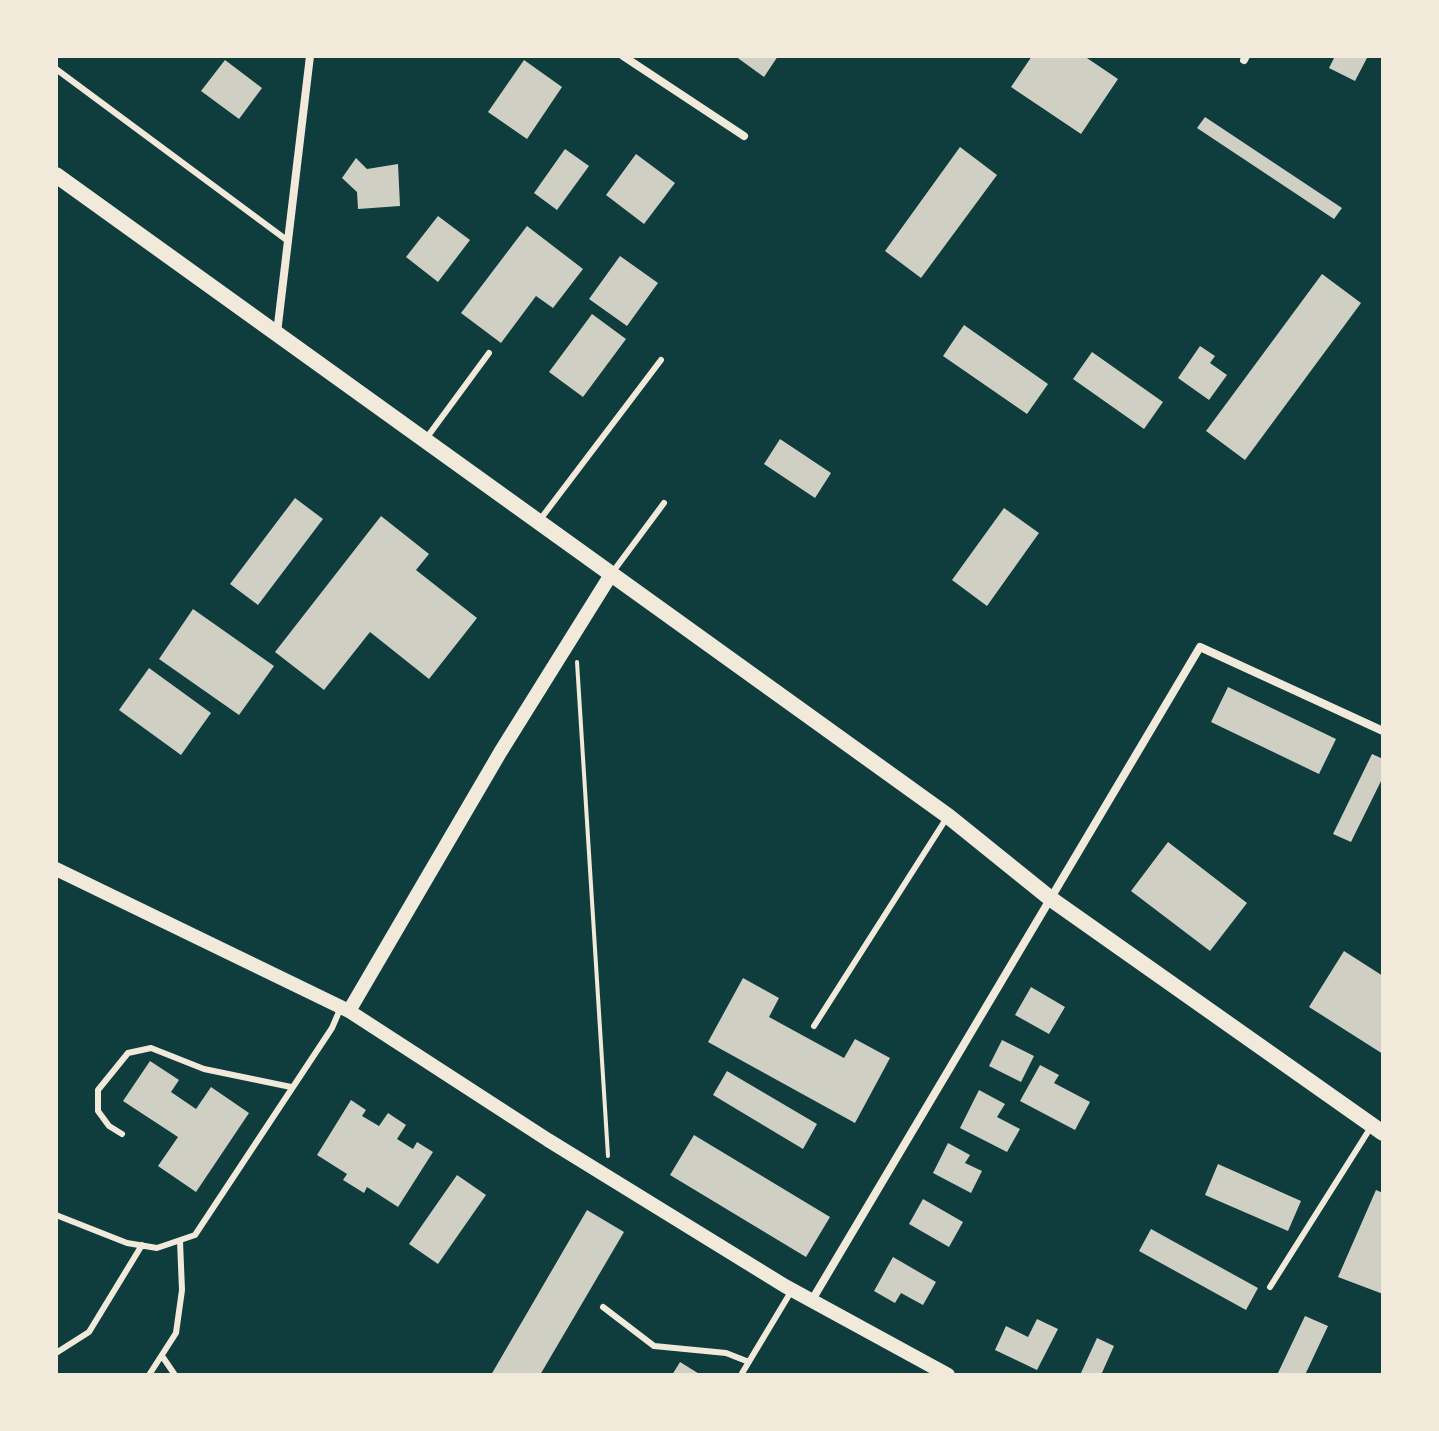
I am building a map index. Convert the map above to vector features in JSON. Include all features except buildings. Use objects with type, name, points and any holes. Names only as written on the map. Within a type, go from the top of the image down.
[{"type":"main road","points":[[56,175],[948,816],[1051,899],[1378,1129]]},
{"type":"street","points":[[277,334],[310,56]]},
{"type":"street","points":[[623,56],[744,136]]},
{"type":"street","points":[[345,1009],[612,573]]},
{"type":"street","points":[[812,1300],[1200,647],[1383,731]]},
{"type":"street","points":[[56,869],[345,1009],[792,1290],[948,1375]]},
{"type":"lane","points":[[56,69],[288,241]]},
{"type":"lane","points":[[425,440],[489,353]]},
{"type":"lane","points":[[539,521],[661,360]]},
{"type":"lane","points":[[612,573],[664,503]]},
{"type":"lane","points":[[814,1026],[948,816]]},
{"type":"lane","points":[[56,1215],[127,1243],[157,1248],[195,1235],[345,1009]]},
{"type":"lane","points":[[122,1134],[109,1126],[98,1111],[98,1090],[128,1053],[151,1048],[204,1069],[291,1087]]},
{"type":"lane","points":[[1270,1287],[1378,1129]]},
{"type":"lane","points":[[149,1375],[176,1333],[182,1290],[180,1241]]},
{"type":"lane","points":[[56,1353],[89,1332],[142,1245]]},
{"type":"lane","points":[[741,1375],[792,1290]]},
{"type":"lane","points":[[603,1307],[654,1346],[726,1353],[749,1362]]},
{"type":"lane","points":[[162,1356],[175,1375]]},
{"type":"path","points":[[576,632],[610,1178]]}]
